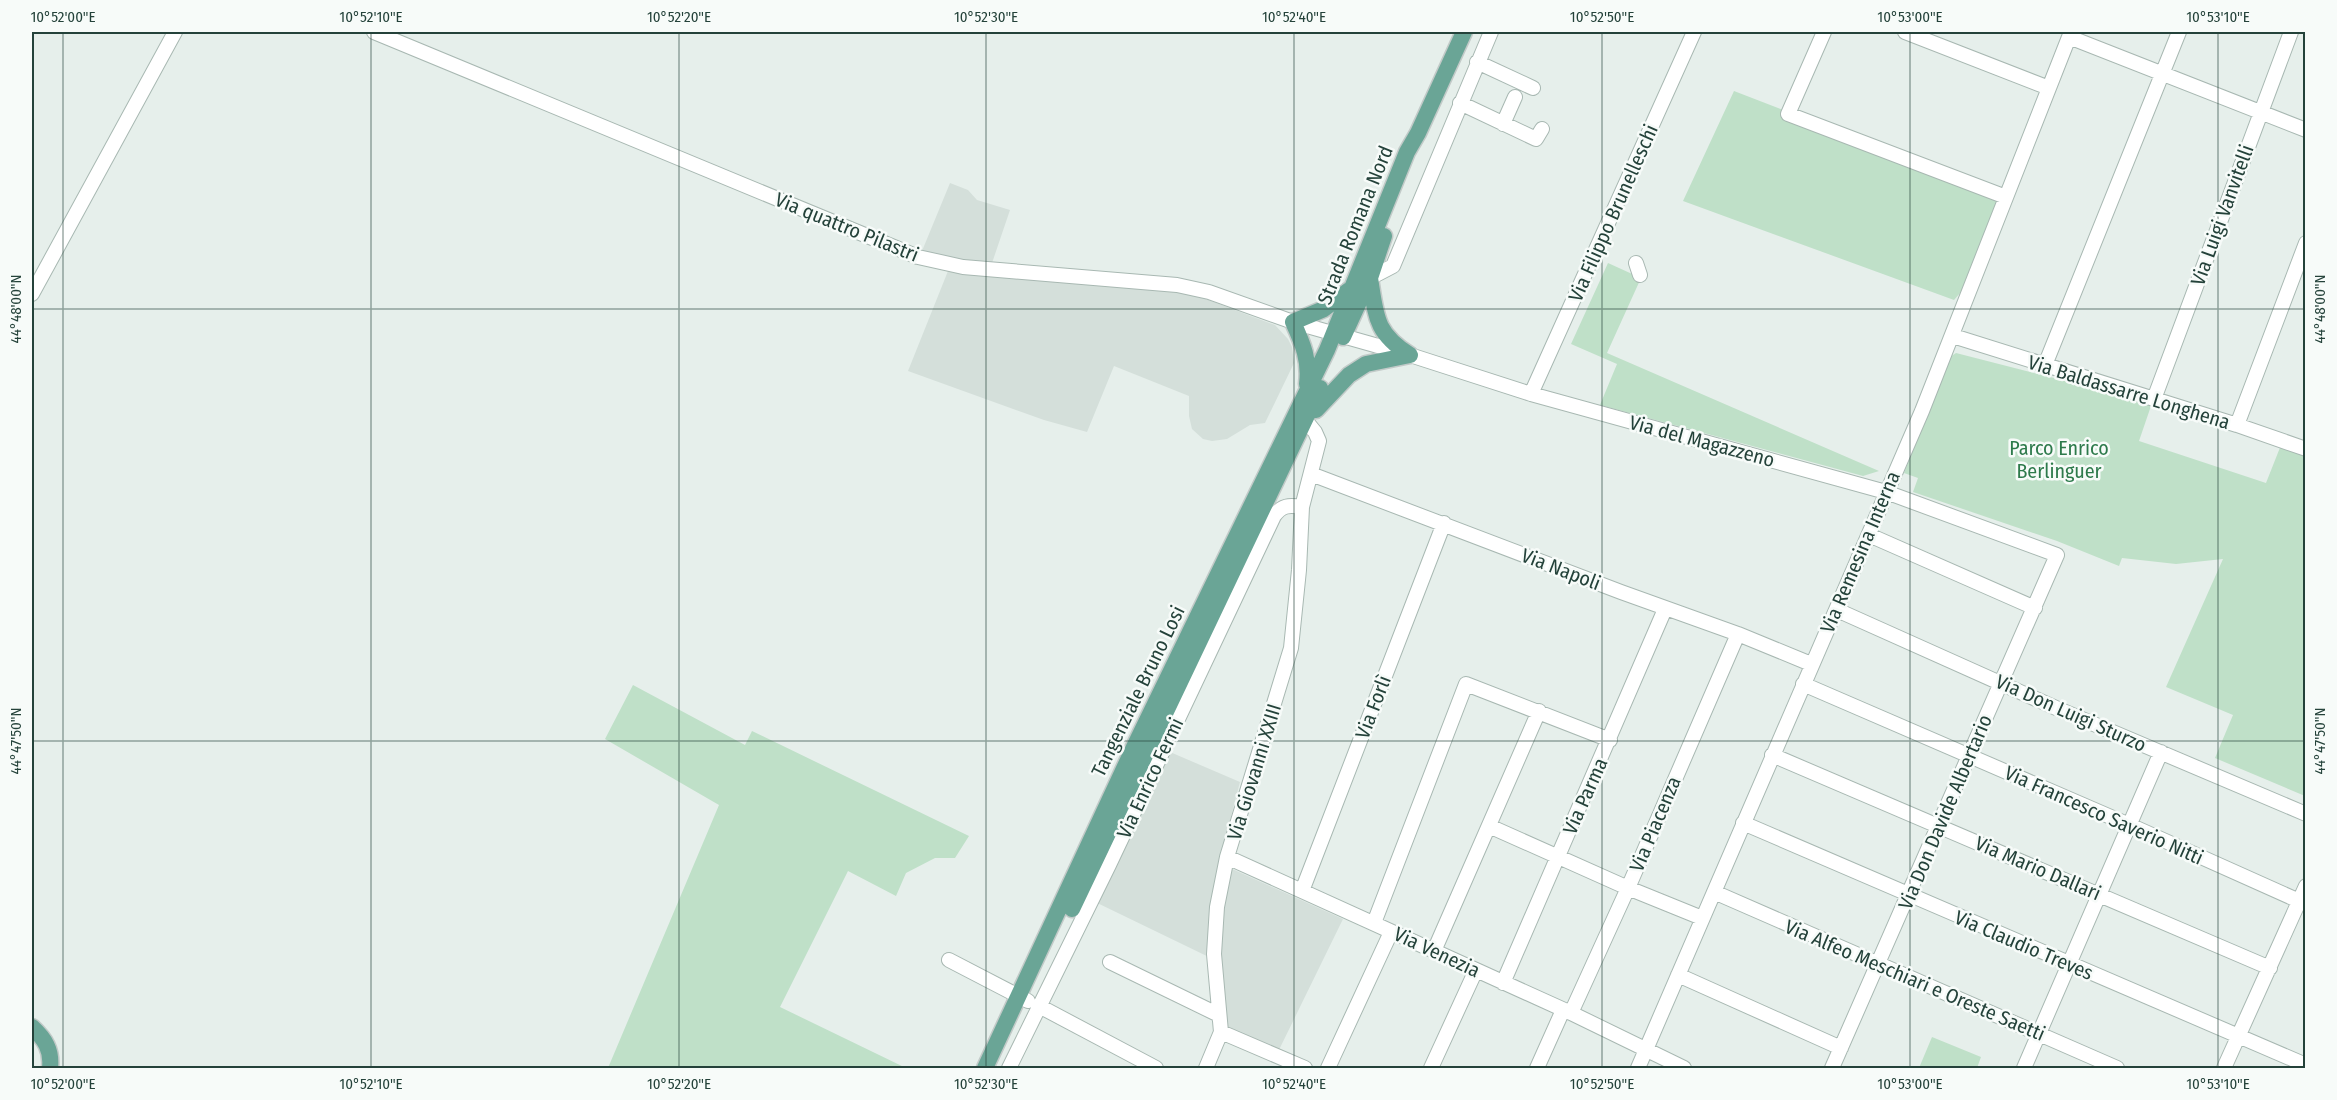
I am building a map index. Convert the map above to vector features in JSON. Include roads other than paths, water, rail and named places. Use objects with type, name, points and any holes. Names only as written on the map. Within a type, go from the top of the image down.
[{"type":"main road","name":"Strada Romana Nord","points":[[1338,335],[1354,285],[1407,152],[1464,32]]},
{"type":"main road","name":"Strada Romana Nord","points":[[1338,335],[1370,278],[1418,133]]},
{"type":"main road","points":[[1370,278],[1377,319],[1383,332],[1394,344],[1410,355]]},
{"type":"main road","points":[[1306,394],[1309,372],[1307,358],[1293,322],[1324,309],[1354,285]]},
{"type":"main road","name":"Tangenziale Bruno Losi","points":[[985,1068],[1029,1001],[1134,747],[1306,394],[1338,335]]},
{"type":"main road","name":"Tangenziale Bruno Losi","points":[[996,1068],[1306,421],[1338,335]]},
{"type":"main road","points":[[1306,421],[1349,375],[1366,364],[1410,355]]},
{"type":"main road","points":[[32,1027],[48,1047],[51,1059],[50,1068]]},
{"type":"street","points":[[32,294],[175,32]]},
{"type":"street","name":"Via quattro Pilastri","points":[[374,32],[918,257],[963,267],[1177,285],[1209,292],[1293,322],[1338,335]]},
{"type":"street","points":[[1370,278],[1393,266],[1491,32]]},
{"type":"street","name":"Via Filippo Brunelleschi","points":[[1531,394],[1694,32]]},
{"type":"street","points":[[1824,32],[1788,114],[2006,196]]},
{"type":"street","points":[[1905,32],[2049,88]]},
{"type":"street","points":[[2044,365],[2179,32]]},
{"type":"street","name":"Via Luigi Vanvitelli","points":[[2154,399],[2290,32]]},
{"type":"street","points":[[2070,34],[2260,114],[2306,130]]},
{"type":"street","name":"Via Remesina Interna","points":[[1638,1068],[1953,336],[2070,34]]},
{"type":"street","points":[[1478,62],[1533,88]]},
{"type":"street","points":[[1503,124],[1515,97]]},
{"type":"street","points":[[1460,103],[1536,139],[1542,129]]},
{"type":"street","points":[[2237,425],[2306,243]]},
{"type":"street","name":"Via del Magazzeno","points":[[1338,335],[1410,355],[1531,394],[1886,492],[2057,555]]},
{"type":"street","name":"Via Baldassarre Longhena","points":[[1953,336],[2237,425],[2306,449]]},
{"type":"street","name":"Via Giovanni XXIII","points":[[1206,1068],[1221,1032],[1215,942],[1217,907],[1227,857],[1291,648],[1299,570],[1302,507],[1319,441],[1306,421]]},
{"type":"street","name":"Via Napoli","points":[[1311,474],[1665,609],[1738,634],[1811,664]]},
{"type":"street","name":"Via Enrico Fermi","points":[[1009,1068],[1029,1001],[1274,516],[1280,508],[1285,506],[1302,507]]},
{"type":"street","name":"Via Forlì","points":[[1302,891],[1444,523]]},
{"type":"street","points":[[1869,535],[2035,608]]},
{"type":"street","name":"Via Don Davide Albertario","points":[[1832,1068],[2057,555]]},
{"type":"street","name":"Via Parma","points":[[1503,983],[1665,609]]},
{"type":"street","name":"Via Don Luigi Sturzo","points":[[1837,610],[2056,708],[2306,814]]},
{"type":"street","name":"Via Piacenza","points":[[1537,1068],[1628,888],[1738,634]]},
{"type":"street","points":[[1374,923],[1466,684],[1610,740]]},
{"type":"street","name":"Via Francesco Saverio Nitti","points":[[1803,684],[2302,903]]},
{"type":"street","points":[[1434,951],[1539,711]]},
{"type":"street","points":[[2024,1068],[2131,826],[2161,752]]},
{"type":"street","name":"Via Mario Dallari","points":[[1772,754],[2270,968]]},
{"type":"street","name":"Via Claudio Treves","points":[[1743,823],[2306,1065]]},
{"type":"street","points":[[1489,826],[1628,888],[1702,918]]},
{"type":"street","name":"Via Venezia","points":[[1227,857],[1567,1011],[1684,1068]]},
{"type":"street","points":[[2224,1068],[2302,903],[2306,886]]},
{"type":"street","name":"Via Alfeo Meschiari e Oreste Saetti","points":[[1714,892],[2117,1068]]},
{"type":"street","points":[[1328,1068],[1391,932]]},
{"type":"street","points":[[949,960],[1156,1068]]},
{"type":"street","points":[[1110,962],[1219,1015]]},
{"type":"street","points":[[1431,1068],[1476,970]]},
{"type":"street","points":[[1678,975],[1841,1048]]},
{"type":"street","points":[[1221,1032],[1305,1068]]},
{"type":"park label","name":"Parco Enrico Berlinguer","points":[[2059,460]]}]
